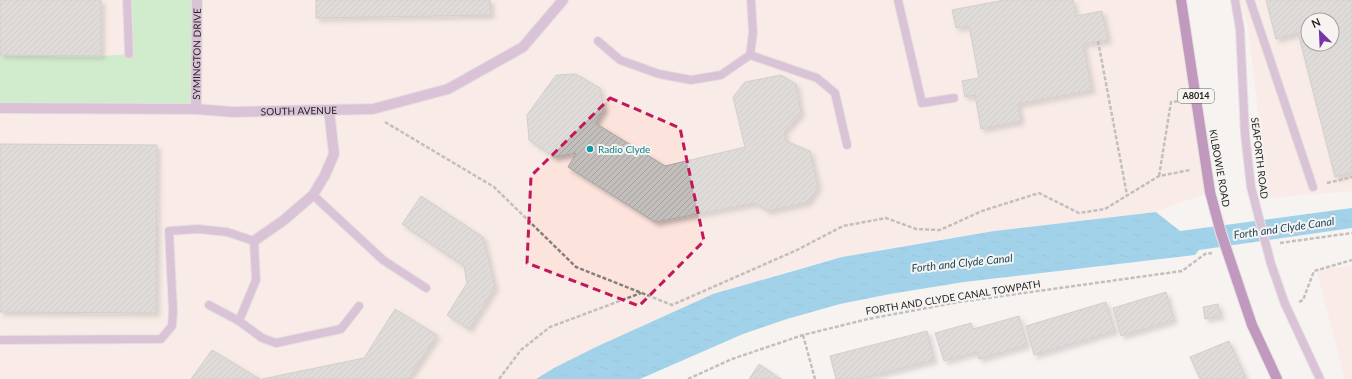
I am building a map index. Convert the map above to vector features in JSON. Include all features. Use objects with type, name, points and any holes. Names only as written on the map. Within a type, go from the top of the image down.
[{"type":"main road","name":"KILBOWIE ROAD","points":[[1180,0],[1197,99],[1210,192],[1221,233],[1252,325],[1277,379]]},
{"type":"street","name":"SYMINGTON DRIVE","points":[[196,108],[197,0]]},
{"type":"street","name":"SOUTH AVENUE","points":[[0,108],[196,108],[233,112],[373,109],[448,89],[523,47],[563,0]]},
{"type":"street","points":[[254,241],[284,220],[313,195],[325,175],[334,154],[329,110]]},
{"type":"lane","points":[[127,0],[129,54]]},
{"type":"lane","points":[[598,41],[620,60],[659,74],[691,80],[721,75],[750,55],[753,33],[751,0]]},
{"type":"lane","points":[[898,0],[922,103],[954,98]]},
{"type":"lane","name":"SEAFORTH ROAD","points":[[1235,0],[1240,29],[1245,134],[1251,187],[1271,264],[1285,304],[1320,379]]},
{"type":"lane","points":[[1250,0],[1313,187]]},
{"type":"lane","points":[[750,55],[817,78],[836,93],[847,145]]},
{"type":"lane","points":[[313,195],[383,260],[426,288]]},
{"type":"lane","points":[[0,340],[161,339],[172,326],[173,310],[169,231],[198,230],[227,232],[254,241],[256,280],[238,321]]},
{"type":"lane","points":[[209,305],[238,321],[262,338],[276,343],[341,329],[359,306]]},
{"type":"path","points":[[1098,41],[1127,195]]},
{"type":"path","points":[[1160,176],[1171,102],[1197,99]]},
{"type":"path","points":[[362,109],[494,187],[576,267],[672,305],[797,250],[843,226],[886,218],[916,229],[940,230],[982,211],[1039,193],[1079,213],[1104,209],[1160,176],[1207,168]]},
{"type":"path","points":[[1313,187],[1352,177]]},
{"type":"path","name":"FORTH AND CLYDE CANAL TOWPATH","points":[[688,379],[732,359],[803,334],[868,319],[959,302],[1182,271]]},
{"type":"path","points":[[499,379],[521,350],[550,327],[641,293]]},
{"type":"path","points":[[803,334],[815,379]]},
{"type":"highlighted area","points":[[610,98],[680,128],[704,241],[639,306],[527,263],[531,176]]},
{"type":"shaded area","points":[[0,0],[1181,0],[1210,192],[1156,212],[994,231],[916,243],[842,257],[786,272],[713,294],[598,346],[554,368],[536,379],[0,379]]},
{"type":"shaded area","points":[[1240,0],[1352,0],[1352,191],[1268,198],[1248,26]]},
{"type":"shaded area","points":[[1352,267],[1352,379],[1345,379],[1316,268]]},
{"type":"green space","points":[[129,0],[197,0],[196,109],[0,108],[0,55],[101,56],[129,54]]},
{"type":"water","name":"Forth and Clyde Canal","points":[[1352,208],[1352,228],[1199,250],[1195,255],[964,282],[840,304],[787,319],[743,334],[640,379],[536,379],[554,368],[598,346],[713,294],[842,257],[994,231],[1156,212],[1180,231]]},
{"type":"building","points":[[0,0],[101,0],[101,56],[0,55]]},
{"type":"building","points":[[316,0],[490,0],[491,15],[316,18]]},
{"type":"building","points":[[1004,0],[1073,0],[1076,16],[1102,11],[1108,40],[1083,44],[1092,90],[1018,104],[1021,121],[981,129],[975,95],[965,97],[962,81],[979,78],[969,26],[956,28],[952,10]]},
{"type":"building","points":[[1266,0],[1352,0],[1352,172],[1335,177],[1303,52],[1340,52],[1340,12],[1300,12],[1300,41],[1298,33],[1276,39]]},
{"type":"building","name":"Radio Clyde","points":[[576,74],[600,88],[604,109],[595,123],[665,166],[745,147],[733,97],[745,82],[781,75],[796,84],[801,113],[784,132],[786,141],[810,151],[818,187],[808,202],[768,211],[755,203],[655,222],[568,167],[576,153],[554,157],[529,140],[527,115],[556,75]]},
{"type":"building","points":[[0,144],[157,145],[156,313],[0,312]]},
{"type":"building","points":[[421,196],[483,237],[495,287],[469,329],[447,315],[467,283],[464,266],[402,224]]},
{"type":"building","points":[[1166,292],[1174,320],[1121,336],[1113,308]]},
{"type":"building","points":[[1106,302],[1115,331],[1034,355],[1026,326]]},
{"type":"building","points":[[1218,304],[1221,316],[1205,319],[1203,307]]},
{"type":"building","points":[[395,309],[437,335],[408,379],[262,379],[364,358]]},
{"type":"building","points":[[1019,316],[1027,345],[979,359],[977,352],[944,361],[935,333],[971,323],[973,329]]},
{"type":"building","points":[[927,331],[934,360],[860,379],[836,379],[830,356]]},
{"type":"building","points":[[1229,341],[1246,379],[1200,379],[1190,357]]},
{"type":"building","points":[[212,350],[260,379],[191,379]]},
{"type":"building","points":[[759,364],[781,379],[749,379]]},
{"type":"place","name":"Radio Clyde","points":[[590,149]]}]
